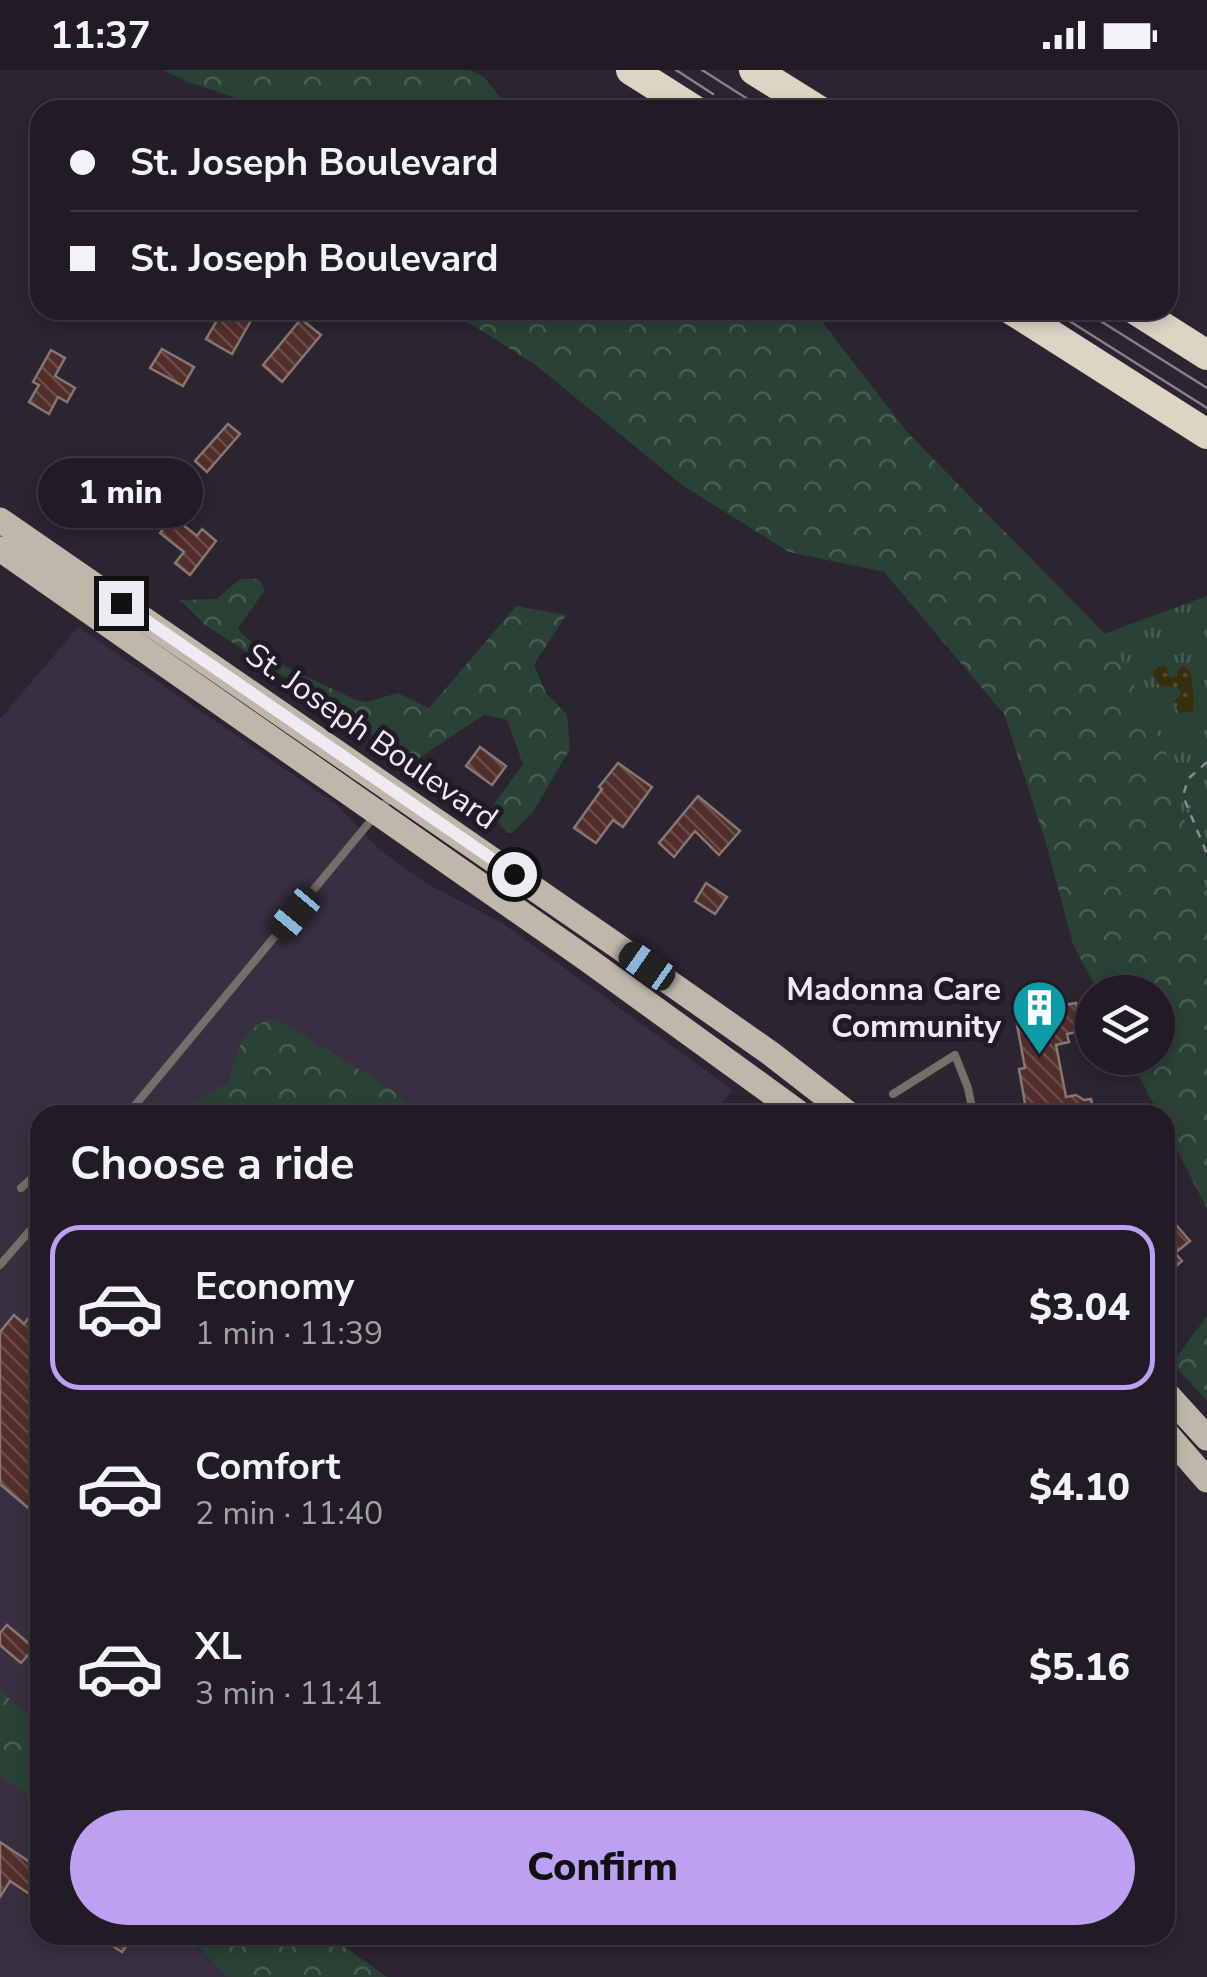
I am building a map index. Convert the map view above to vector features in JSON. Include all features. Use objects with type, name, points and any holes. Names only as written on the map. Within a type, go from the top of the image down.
[{"type":"highway","points":[[631,70],[678,100]]},
{"type":"highway","points":[[754,70],[802,100]]},
{"type":"highway","points":[[1028,320],[1207,434]]},
{"type":"highway","points":[[1152,320],[1207,355]]},
{"type":"main road","name":"St. Joseph Boulevard","points":[[0,520],[599,932],[837,1105]]},
{"type":"main road","name":"St. Joseph Boulevard","points":[[0,549],[584,957],[788,1105]]},
{"type":"main road","points":[[584,957],[599,932]]},
{"type":"main road","points":[[1175,1403],[1207,1438]]},
{"type":"main road","points":[[1175,1443],[1207,1480]]},
{"type":"lane","points":[[135,1105],[395,791]]},
{"type":"lane","points":[[893,1094],[955,1055],[973,1105]]},
{"type":"lane","points":[[22,1188],[30,1180]]},
{"type":"lane","points":[[0,1265],[30,1230]]},
{"type":"path","points":[[1207,762],[1188,779],[1182,796],[1207,854]]},
{"type":"shaded area","points":[[78,627],[336,804],[379,849],[427,884],[501,922],[733,1090],[720,1105],[30,1105],[30,1945],[193,1945],[232,1977],[0,1977],[0,719]]},
{"type":"green space","points":[[163,70],[469,70],[484,77],[502,100],[242,100]]},
{"type":"green space","points":[[465,320],[821,320],[908,433],[1113,642],[1169,759],[1196,865],[1207,891],[1207,1209],[1175,1146],[1175,1105],[1154,1105],[1139,1075],[1175,1075],[1175,975],[1089,975],[1073,944],[1045,840],[1004,714],[884,572],[789,552],[682,485],[537,366]]},
{"type":"green space","points":[[240,579],[259,579],[265,590],[238,628],[241,633],[274,661],[367,702],[398,693],[429,708],[516,606],[566,615],[534,665],[546,693],[567,715],[570,749],[533,812],[512,833],[507,833],[489,811],[523,764],[507,720],[484,715],[413,762],[204,624],[180,600],[217,599]]},
{"type":"green space","points":[[1207,596],[1207,930],[1079,643]]},
{"type":"green space","points":[[269,1019],[292,1028],[397,1093],[407,1105],[186,1105],[229,1082],[245,1037]]},
{"type":"green space","points":[[1207,1316],[1207,1401],[1175,1366],[1175,1359]]},
{"type":"green space","points":[[0,1690],[30,1717],[30,1796],[0,1776]]},
{"type":"green space","points":[[196,1945],[342,1945],[387,1977],[228,1977]]},
{"type":"sand","points":[[1166,666],[1170,678],[1178,676],[1177,671],[1184,666],[1191,673],[1193,712],[1179,713],[1173,703],[1182,693],[1178,688],[1159,685],[1153,673]]},
{"type":"building","points":[[217,320],[251,320],[232,354],[206,339]]},
{"type":"building","points":[[300,320],[321,335],[282,382],[263,365]]},
{"type":"building","points":[[162,349],[194,367],[183,386],[150,368]]},
{"type":"building","points":[[51,350],[65,358],[55,376],[75,388],[67,402],[58,397],[49,414],[29,402],[39,385],[33,382]]},
{"type":"building","points":[[228,424],[240,434],[207,472],[195,461]]},
{"type":"building","points":[[173,517],[197,536],[202,529],[216,541],[190,575],[175,563],[184,552],[160,533]]},
{"type":"building","points":[[480,747],[506,766],[492,785],[466,766]]},
{"type":"building","points":[[618,763],[652,787],[623,827],[613,820],[596,843],[574,828]]},
{"type":"building","points":[[698,796],[740,831],[719,855],[695,831],[674,857],[659,843]]},
{"type":"building","points":[[706,883],[727,897],[715,914],[695,901]]},
{"type":"building","name":"Madonna Care Community","points":[[1056,996],[1057,1006],[1075,1003],[1075,1032],[1067,1034],[1069,1042],[1056,1045],[1066,1097],[1091,1099],[1092,1105],[1025,1105],[1019,1069],[1025,1068],[1015,1014],[1028,1012],[1027,1002]]},
{"type":"building","points":[[1175,1224],[1190,1241],[1175,1253]]},
{"type":"building","points":[[14,1315],[24,1324],[30,1316],[30,1510],[0,1484],[0,1332]]},
{"type":"building","points":[[7,1625],[30,1645],[30,1653],[21,1663],[0,1645],[0,1633]]},
{"type":"building","points":[[0,1842],[30,1862],[30,1894],[10,1881],[0,1897]]},
{"type":"tram line","points":[[676,70],[713,94]]},
{"type":"tram line","points":[[702,70],[749,100]]},
{"type":"tram line","points":[[1068,320],[1207,408]]},
{"type":"tram line","points":[[1099,320],[1207,388]]},
{"type":"place","name":"Madonna Care Community","points":[[1040,1056]]},
{"type":"route","points":[[121,603],[514,874]]}]
